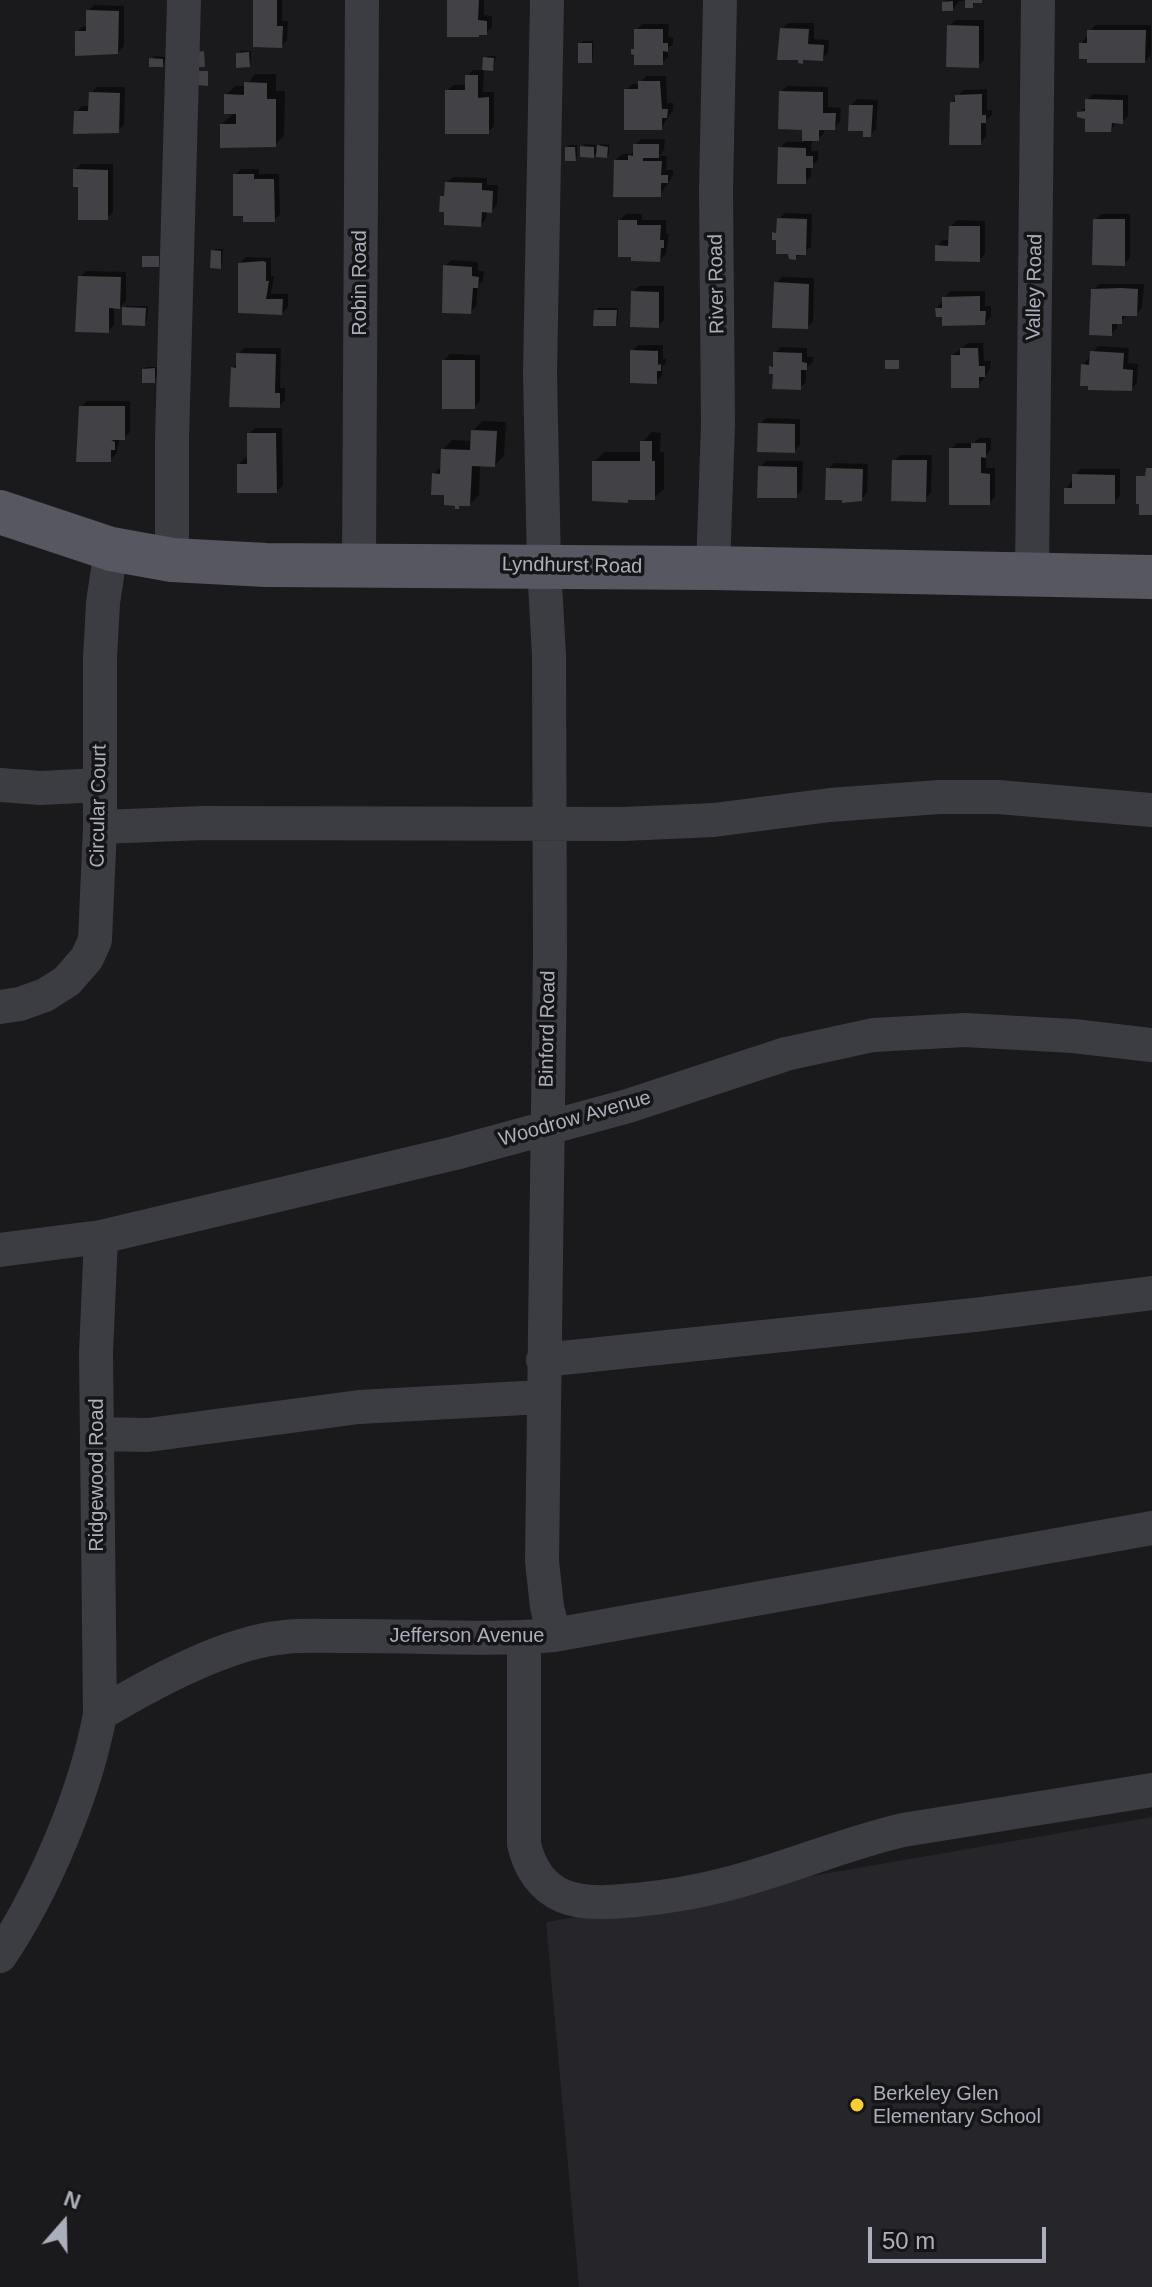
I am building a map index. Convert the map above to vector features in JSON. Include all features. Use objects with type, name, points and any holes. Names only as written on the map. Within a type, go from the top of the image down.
[{"type":"main road","name":"Lyndhurst Road","points":[[0,512],[111,549],[172,560],[266,565],[713,568],[1152,577]]},
{"type":"street","points":[[172,560],[172,439],[184,0]]},
{"type":"street","name":"Robin Road","points":[[359,565],[362,0]]},
{"type":"street","name":"Binford Road","points":[[547,0],[540,373],[549,655],[550,822],[542,1397],[542,1561],[547,1607],[539,1636],[524,1844],[535,1873],[562,1896],[581,1901],[617,1902],[727,1885],[869,1838],[903,1830],[1152,1790]]},
{"type":"street","name":"River Road","points":[[713,568],[718,425],[716,190],[720,0]]},
{"type":"street","name":"Valley Road","points":[[1032,574],[1038,0]]},
{"type":"street","name":"Circular Court","points":[[0,1007],[45,995],[67,981],[87,958],[95,940],[100,827],[101,644],[111,549]]},
{"type":"street","points":[[0,785],[41,788],[100,785]]},
{"type":"street","points":[[100,827],[204,823],[623,824],[714,820],[830,805],[939,797],[998,797],[1152,810]]},
{"type":"street","name":"Woodrow Avenue","points":[[0,1250],[101,1237],[440,1157],[628,1106],[786,1054],[873,1035],[965,1030],[1073,1036],[1152,1045]]},
{"type":"street","name":"Ridgewood Road","points":[[100,1714],[97,1434],[101,1237]]},
{"type":"street","points":[[543,1360],[974,1315],[1152,1293]]},
{"type":"street","points":[[97,1434],[148,1435],[359,1407],[542,1397]]},
{"type":"street","name":"Jefferson Avenue","points":[[100,1714],[198,1662],[283,1637],[539,1636],[1152,1528]]},
{"type":"street","points":[[0,1956],[34,1895],[61,1836],[94,1747],[100,1714]]},
{"type":"shaded area","name":"Berkeley Glen Elementary School","points":[[1152,1817],[1152,2287],[579,2287],[546,1922]]},
{"type":"building","points":[[253,0],[277,0],[277,26],[283,26],[282,48],[253,47]]},
{"type":"building","points":[[447,0],[479,0],[478,20],[487,21],[487,35],[447,37]]},
{"type":"building","points":[[965,0],[982,0],[982,3],[973,3],[973,8],[965,8]]},
{"type":"building","points":[[953,1],[953,11],[942,11],[942,2]]},
{"type":"building","points":[[86,10],[119,11],[118,54],[75,56],[75,31],[86,31]]},
{"type":"building","points":[[947,25],[979,26],[979,68],[946,67]]},
{"type":"building","points":[[780,28],[809,29],[808,44],[824,45],[823,61],[803,60],[803,64],[798,60],[777,60]]},
{"type":"building","points":[[634,29],[663,29],[663,43],[668,43],[668,52],[663,51],[663,65],[634,65],[631,49],[634,49]]},
{"type":"building","points":[[1087,30],[1146,30],[1145,63],[1087,63],[1087,59],[1079,59],[1079,43],[1087,43]]},
{"type":"building","points":[[578,43],[592,43],[592,63],[578,63]]},
{"type":"building","points":[[204,51],[205,67],[196,67],[196,52]]},
{"type":"building","points":[[249,52],[250,67],[236,68],[236,53]]},
{"type":"building","points":[[483,57],[494,58],[493,71],[482,70]]},
{"type":"building","points":[[149,58],[163,59],[163,67],[149,67]]},
{"type":"building","points":[[197,71],[208,71],[208,86],[197,85]]},
{"type":"building","points":[[465,75],[478,75],[478,98],[489,97],[489,134],[445,134],[445,90],[465,90]]},
{"type":"building","points":[[638,81],[660,81],[662,109],[668,109],[667,118],[662,118],[662,130],[624,130],[624,89],[638,89]]},
{"type":"building","points":[[244,82],[267,83],[267,99],[276,99],[276,147],[220,148],[220,124],[236,124],[236,114],[224,114],[224,94],[244,95]]},
{"type":"building","points":[[779,91],[823,92],[823,113],[836,113],[835,130],[819,130],[819,141],[802,141],[802,130],[778,129]]},
{"type":"building","points":[[89,92],[120,93],[119,133],[73,134],[74,111],[88,111]]},
{"type":"building","points":[[982,94],[982,115],[986,115],[986,123],[981,123],[981,145],[949,145],[950,102],[955,102],[955,95]]},
{"type":"building","points":[[1085,99],[1123,100],[1123,124],[1112,123],[1111,132],[1085,132],[1085,119],[1077,117],[1077,112],[1085,111]]},
{"type":"building","points":[[849,105],[873,105],[871,137],[863,137],[863,131],[848,131]]},
{"type":"building","points":[[633,144],[659,144],[659,158],[643,158],[643,161],[662,161],[661,175],[668,175],[668,183],[661,183],[661,197],[613,197],[614,160],[628,160],[628,155],[633,156]]},
{"type":"building","points":[[597,145],[608,147],[607,158],[596,157]]},
{"type":"building","points":[[580,146],[594,147],[594,158],[580,157]]},
{"type":"building","points":[[565,147],[575,147],[576,161],[565,161]]},
{"type":"building","points":[[778,147],[806,148],[806,156],[813,156],[813,168],[806,168],[806,184],[777,184]]},
{"type":"building","points":[[73,169],[108,170],[108,220],[78,220],[78,187],[73,187]]},
{"type":"building","points":[[233,174],[254,174],[254,179],[274,179],[275,222],[243,222],[243,216],[233,216]]},
{"type":"building","points":[[445,182],[482,183],[482,190],[493,191],[492,213],[482,212],[481,227],[444,225],[444,212],[439,212]]},
{"type":"building","points":[[777,218],[807,219],[806,255],[796,255],[796,260],[789,259],[788,254],[776,254],[776,240],[772,240],[772,232],[776,233]]},
{"type":"building","points":[[1093,219],[1125,219],[1125,266],[1092,265]]},
{"type":"building","points":[[618,220],[637,220],[637,225],[661,225],[660,240],[664,240],[664,248],[661,248],[660,262],[631,261],[631,257],[618,257]]},
{"type":"building","points":[[949,226],[980,226],[980,262],[935,261],[935,245],[948,246]]},
{"type":"building","points":[[211,250],[221,251],[221,269],[210,268]]},
{"type":"building","points":[[142,256],[159,256],[159,267],[142,267]]},
{"type":"building","points":[[266,262],[266,281],[269,281],[266,299],[283,299],[282,315],[238,313],[238,263]]},
{"type":"building","points":[[443,265],[472,267],[472,276],[479,277],[478,288],[473,288],[471,314],[442,313]]},
{"type":"building","points":[[78,276],[121,277],[120,309],[109,308],[109,333],[75,332]]},
{"type":"building","points":[[774,282],[809,284],[808,329],[772,328]]},
{"type":"building","points":[[1091,289],[1138,289],[1137,316],[1122,316],[1122,324],[1112,324],[1112,336],[1089,335]]},
{"type":"building","points":[[631,291],[659,292],[659,328],[630,327]]},
{"type":"building","points":[[980,296],[980,311],[986,311],[985,325],[942,326],[942,317],[936,317],[935,308],[942,308],[942,297]]},
{"type":"building","points":[[122,307],[146,308],[145,326],[122,325]]},
{"type":"building","points":[[594,310],[617,310],[616,326],[593,326]]},
{"type":"building","points":[[960,348],[978,348],[979,366],[985,366],[985,377],[979,377],[979,388],[951,388],[951,355],[960,355]]},
{"type":"building","points":[[630,350],[658,351],[661,371],[657,371],[657,384],[630,383]]},
{"type":"building","points":[[1090,351],[1124,353],[1123,369],[1133,370],[1132,391],[1088,390],[1088,386],[1080,386],[1081,364],[1089,365]]},
{"type":"building","points":[[773,352],[802,353],[802,362],[807,363],[807,370],[801,370],[801,390],[772,389],[773,374],[769,374],[769,366],[773,367]]},
{"type":"building","points":[[236,353],[276,354],[275,393],[280,393],[280,408],[229,407],[231,367],[236,368]]},
{"type":"building","points":[[442,360],[475,360],[475,409],[442,409]]},
{"type":"building","points":[[885,360],[899,360],[899,369],[885,369]]},
{"type":"building","points":[[155,368],[155,383],[142,383],[142,369]]},
{"type":"building","points":[[79,406],[125,406],[125,440],[111,440],[115,442],[115,450],[111,450],[111,462],[76,462]]},
{"type":"building","points":[[758,423],[795,424],[795,453],[757,452]]},
{"type":"building","points":[[471,430],[497,431],[495,467],[472,466],[470,506],[455,509],[455,506],[444,505],[444,495],[431,495],[432,473],[440,474],[441,449],[470,450]]},
{"type":"building","points":[[247,433],[276,433],[277,493],[237,493],[237,464],[247,464]]},
{"type":"building","points":[[640,441],[652,441],[655,500],[628,500],[628,503],[592,501],[592,461],[640,461]]},
{"type":"building","points":[[971,443],[986,443],[986,458],[981,457],[981,473],[990,474],[990,505],[949,505],[949,448],[971,448]]},
{"type":"building","points":[[892,460],[927,460],[926,502],[891,501]]},
{"type":"building","points":[[758,466],[797,467],[797,498],[757,498]]},
{"type":"building","points":[[826,468],[863,469],[862,501],[842,503],[842,500],[825,500]]},
{"type":"building","points":[[1146,468],[1152,468],[1152,515],[1139,515],[1136,476],[1145,476]]},
{"type":"building","points":[[1072,474],[1115,475],[1115,504],[1064,504],[1064,488],[1072,488]]},
{"type":"place","name":"Berkeley Glen Elementary School","points":[[857,2105]]}]
